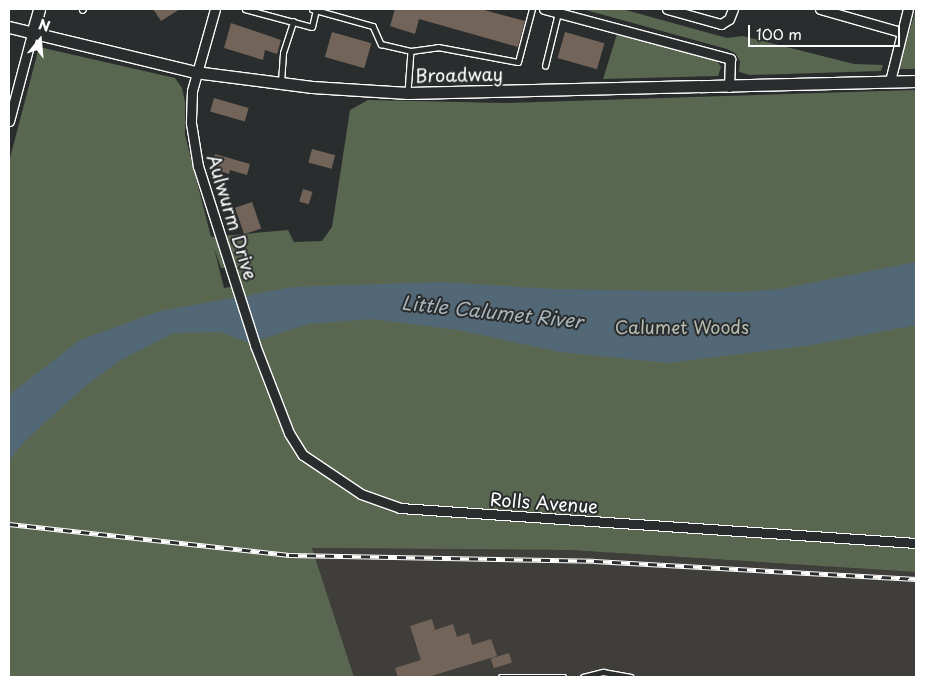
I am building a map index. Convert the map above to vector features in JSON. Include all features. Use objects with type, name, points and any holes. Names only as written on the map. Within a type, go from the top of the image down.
[{"type":"street","points":[[10,115],[39,9]]},
{"type":"street","name":"Aulwurm Drive","points":[[215,9],[196,72],[191,123],[198,166],[255,345]]},
{"type":"street","points":[[544,9],[730,59],[729,88]]},
{"type":"street","points":[[667,9],[720,24],[729,19],[734,9]]},
{"type":"street","points":[[820,9],[901,32]]},
{"type":"street","points":[[890,82],[908,9]]},
{"type":"street","name":"Broadway","points":[[9,27],[196,72],[281,83],[408,93],[729,88],[916,80]]},
{"type":"street","name":"Rolls Avenue","points":[[255,345],[289,433],[303,455],[361,494],[400,508],[916,543]]},
{"type":"lane","points":[[245,9],[312,27],[314,9],[332,11],[373,26],[382,44],[411,51],[438,47],[518,62],[532,9]]},
{"type":"lane","points":[[545,66],[558,13]]},
{"type":"lane","points":[[281,83],[283,53],[292,22]]},
{"type":"lane","points":[[408,93],[411,51]]},
{"type":"lane","points":[[583,677],[603,672],[631,677]]},
{"type":"lane","points":[[501,677],[564,677]]},
{"type":"shaded area","points":[[312,548],[569,550],[916,572],[916,677],[354,677]]},
{"type":"green space","points":[[582,9],[622,9],[727,38],[743,36],[854,64],[883,65],[881,71],[750,75],[739,72],[740,61],[735,53],[727,49]]},
{"type":"green space","points":[[916,9],[916,69],[898,69]]},
{"type":"green space","points":[[617,34],[716,60],[721,67],[718,76],[603,79]]},
{"type":"green space","name":"Calumet Woods","points":[[39,47],[175,78],[182,88],[185,102],[185,135],[211,237],[288,230],[294,242],[322,241],[332,227],[350,110],[368,100],[505,103],[916,90],[916,572],[569,550],[312,548],[354,677],[9,677],[9,162]],"holes":[[[214,248],[221,268],[236,268],[242,285],[224,288]]]},
{"type":"water","name":"Little Calumet River","points":[[916,262],[916,325],[812,345],[667,363],[560,352],[458,330],[372,319],[308,324],[250,343],[220,332],[174,333],[119,361],[83,388],[26,440],[9,460],[9,397],[14,391],[80,340],[160,311],[293,287],[441,282],[553,289],[738,292],[780,289]]},
{"type":"building","points":[[153,9],[180,9],[161,21]]},
{"type":"building","points":[[395,9],[480,9],[525,21],[518,47],[419,19],[415,34],[390,26]]},
{"type":"building","points":[[231,23],[281,40],[277,54],[265,50],[263,60],[224,48]]},
{"type":"building","points":[[332,32],[371,43],[364,68],[325,57]]},
{"type":"building","points":[[565,32],[604,43],[597,69],[558,58]]},
{"type":"building","points":[[214,98],[249,108],[245,121],[210,111]]},
{"type":"building","points":[[312,149],[335,155],[332,169],[308,163]]},
{"type":"building","points":[[215,154],[250,164],[247,175],[230,170],[229,174],[220,171],[221,167],[212,165]]},
{"type":"building","points":[[303,189],[313,192],[309,204],[299,201]]},
{"type":"building","points":[[252,202],[261,228],[244,234],[235,208]]},
{"type":"building","points":[[432,619],[435,630],[453,624],[457,637],[469,633],[472,645],[491,639],[497,656],[428,677],[398,677],[395,668],[421,660],[410,626]]},
{"type":"building","points":[[509,653],[512,663],[494,668],[491,659]]},
{"type":"railway","points":[[9,524],[289,555],[594,561],[916,579]]}]
